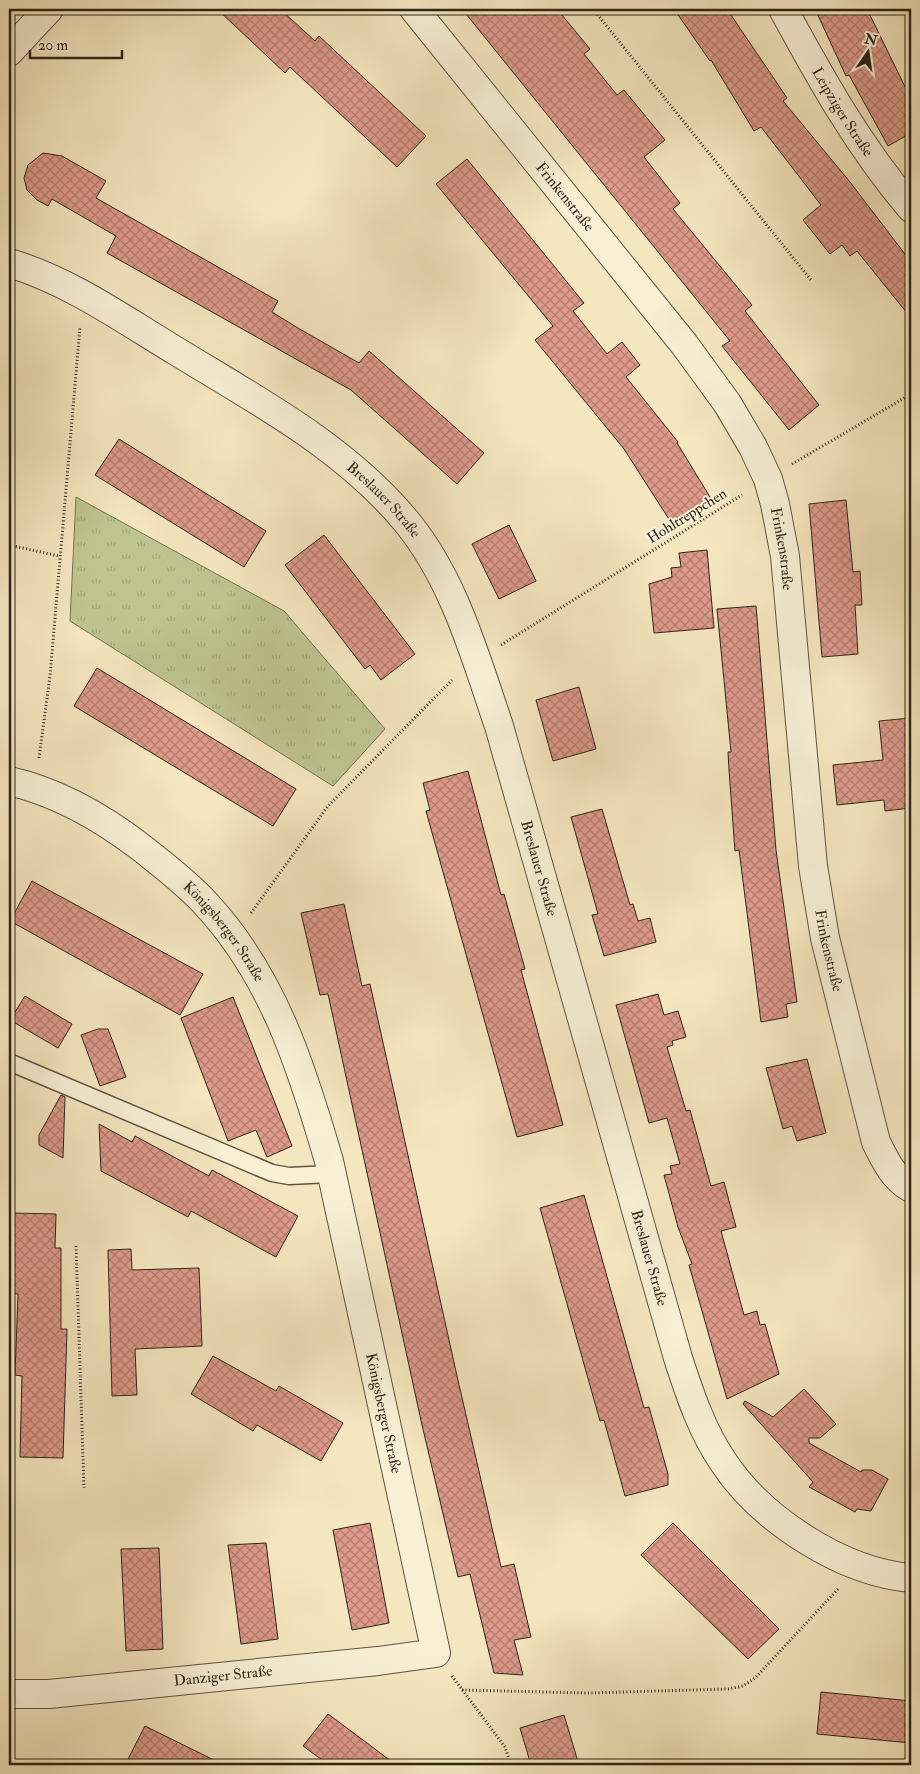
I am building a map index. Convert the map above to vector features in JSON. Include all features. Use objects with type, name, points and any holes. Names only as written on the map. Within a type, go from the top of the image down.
[{"type":"street","points":[[10,47],[49,9]]},
{"type":"street","name":"Frinkenstraße","points":[[414,9],[684,344],[727,403],[753,447],[768,478],[785,556],[813,866],[825,938],[876,1142],[888,1167],[903,1184],[911,1188]]},
{"type":"street","name":"Leipziger Straße","points":[[784,9],[838,108],[864,148],[911,208]]},
{"type":"street","name":"Breslauer Straße","points":[[9,263],[44,276],[83,296],[268,408],[334,454],[372,484],[406,521],[429,554],[444,581],[476,657],[499,726],[675,1349],[697,1415],[724,1464],[759,1504],[799,1536],[851,1563],[892,1576],[911,1578]]},
{"type":"street","name":"Königsberger Straße","points":[[22,784],[84,809],[127,837],[165,867],[205,903],[233,938],[263,984],[286,1030],[307,1086],[331,1174],[436,1653]]},
{"type":"street","name":"Danziger Straße","points":[[9,1694],[49,1694],[369,1662],[436,1653]]},
{"type":"lane","points":[[9,1062],[272,1173],[289,1176],[331,1174]]},
{"type":"path","points":[[593,9],[811,280]]},
{"type":"path","points":[[22,784],[50,676],[83,296]]},
{"type":"path","name":"Hohltreppchen","points":[[233,938],[328,806],[476,657],[507,642],[768,478],[911,394]]},
{"type":"path","points":[[9,545],[59,556]]},
{"type":"path","points":[[76,1246],[84,1488]]},
{"type":"path","points":[[462,1690],[588,1693],[728,1689],[743,1686],[756,1678],[839,1589]]},
{"type":"path","points":[[436,1653],[505,1747],[511,1765]]},
{"type":"green space","points":[[76,497],[284,611],[385,729],[333,786],[70,621]]},
{"type":"building","points":[[217,9],[280,9],[315,41],[319,36],[426,136],[397,167],[290,67],[285,73]]},
{"type":"building","points":[[462,9],[557,9],[590,49],[584,54],[617,95],[624,90],[665,140],[644,157],[680,203],[673,209],[752,305],[745,311],[819,405],[789,430],[722,346],[730,341]]},
{"type":"building","points":[[674,9],[727,9],[787,98],[783,101],[850,182],[911,262],[911,318],[857,251],[850,256],[842,245],[830,254],[803,220],[821,205],[761,127],[754,131],[711,60]]},
{"type":"building","points":[[815,9],[867,9],[911,99],[911,133],[888,146],[849,75],[846,76]]},
{"type":"building","points":[[43,153],[62,156],[106,181],[96,198],[278,301],[272,312],[298,328],[359,363],[369,351],[484,453],[457,484],[351,390],[107,253],[116,236],[52,199],[48,206],[37,200],[27,190],[24,178],[28,165]]},
{"type":"building","points":[[467,159],[584,303],[573,311],[607,354],[622,342],[640,365],[626,377],[678,442],[713,502],[674,527],[624,449],[535,340],[553,326],[436,184]]},
{"type":"building","points":[[119,439],[266,531],[244,567],[95,475]]},
{"type":"building","points":[[846,500],[853,572],[860,571],[862,605],[855,605],[858,654],[822,657],[809,504]]},
{"type":"building","points":[[509,525],[536,581],[499,599],[472,544]]},
{"type":"building","points":[[324,535],[415,654],[381,680],[370,665],[365,669],[285,565]]},
{"type":"building","points":[[707,550],[714,628],[654,633],[649,584],[672,577],[671,568],[681,567],[679,553]]},
{"type":"building","points":[[756,606],[776,850],[797,1002],[786,1004],[788,1017],[761,1022],[739,850],[735,851],[728,752],[731,752],[717,609]]},
{"type":"building","points":[[97,668],[296,789],[273,826],[74,706]]},
{"type":"building","points":[[579,687],[596,749],[553,761],[536,700]]},
{"type":"building","points":[[911,718],[911,808],[885,811],[884,800],[837,805],[833,765],[883,760],[879,721]]},
{"type":"building","points":[[468,771],[501,895],[504,894],[525,969],[521,970],[563,1125],[517,1137],[426,811],[430,810],[423,783]]},
{"type":"building","points":[[602,809],[630,905],[633,904],[638,921],[650,918],[656,942],[604,956],[592,915],[598,914],[571,817]]},
{"type":"building","points":[[32,881],[203,974],[180,1015],[10,921]]},
{"type":"building","points":[[344,904],[362,986],[370,984],[501,1567],[514,1564],[531,1637],[514,1640],[523,1675],[494,1673],[470,1574],[458,1577],[422,1425],[328,994],[320,995],[301,913]]},
{"type":"building","points":[[658,994],[664,1015],[678,1011],[686,1037],[672,1041],[673,1045],[667,1047],[686,1111],[690,1110],[711,1186],[724,1182],[736,1227],[721,1231],[744,1315],[757,1311],[760,1325],[765,1324],[779,1374],[727,1399],[689,1265],[692,1264],[678,1227],[664,1175],[672,1174],[670,1166],[680,1164],[667,1118],[649,1123],[616,1005]]},
{"type":"building","points":[[25,996],[72,1024],[58,1048],[10,1020]]},
{"type":"building","points":[[233,997],[292,1146],[267,1157],[256,1130],[228,1141],[181,1018]]},
{"type":"building","points":[[98,1029],[108,1029],[126,1077],[100,1086],[81,1035]]},
{"type":"building","points":[[807,1059],[826,1133],[797,1141],[792,1126],[783,1129],[766,1068]]},
{"type":"building","points":[[61,1095],[65,1097],[63,1158],[39,1145],[39,1135]]},
{"type":"building","points":[[99,1124],[132,1142],[135,1136],[209,1176],[212,1170],[298,1216],[276,1257],[191,1211],[188,1217],[101,1171]]},
{"type":"building","points":[[584,1195],[644,1408],[649,1407],[668,1474],[668,1485],[625,1496],[604,1420],[600,1421],[540,1208]]},
{"type":"building","points":[[12,1213],[56,1214],[55,1248],[61,1248],[61,1329],[67,1329],[63,1458],[20,1457],[22,1376],[15,1375],[18,1294],[10,1293]]},
{"type":"building","points":[[131,1249],[132,1270],[199,1268],[202,1346],[135,1349],[137,1395],[112,1396],[108,1250]]},
{"type":"building","points":[[213,1356],[276,1391],[279,1386],[343,1423],[321,1461],[257,1425],[253,1431],[191,1394]]},
{"type":"building","points":[[804,1389],[836,1424],[820,1438],[809,1438],[809,1443],[861,1472],[862,1470],[872,1470],[888,1479],[871,1511],[857,1509],[855,1512],[809,1487],[813,1482],[743,1404],[745,1401],[773,1417]]},
{"type":"building","points":[[370,1523],[389,1623],[352,1630],[333,1530]]},
{"type":"building","points":[[673,1523],[779,1629],[748,1659],[641,1555]]},
{"type":"building","points":[[266,1543],[278,1639],[241,1644],[228,1545]]},
{"type":"building","points":[[159,1548],[163,1649],[126,1651],[121,1549]]},
{"type":"building","points":[[821,1692],[911,1701],[911,1743],[817,1734]]},
{"type":"building","points":[[328,1714],[396,1765],[329,1765],[303,1746]]},
{"type":"building","points":[[564,1715],[579,1765],[531,1765],[520,1728]]},
{"type":"building","points":[[145,1726],[224,1765],[125,1765]]}]
